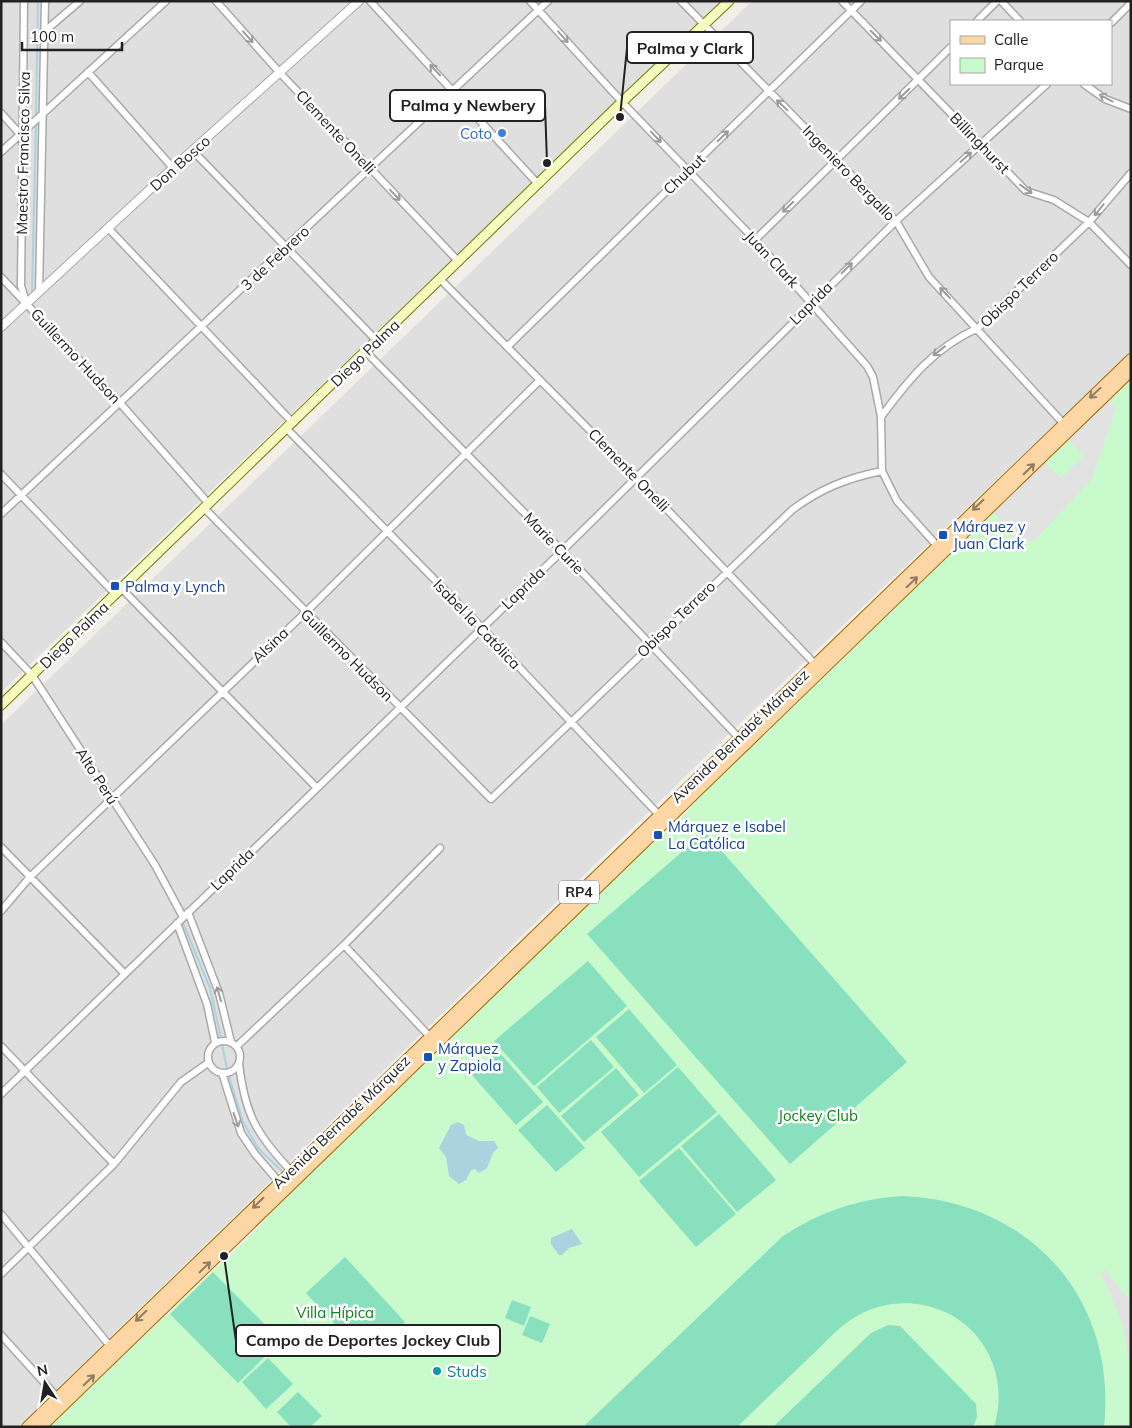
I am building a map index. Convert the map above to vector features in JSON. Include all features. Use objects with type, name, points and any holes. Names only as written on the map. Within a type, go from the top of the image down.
[{"type":"main road","name":"Diego Palma","points":[[1,705],[622,102],[729,1]]},
{"type":"main road","name":"Avenida Bernabé Márquez","points":[[41,1427],[433,1039],[940,549],[1063,423],[1131,359]]},
{"type":"main road","name":"Avenida Bernabé Márquez","points":[[662,818],[738,737],[814,664],[1131,371]]},
{"type":"main road","name":"Avenida Bernabé Márquez","points":[[28,1427],[279,1182],[433,1039]]},
{"type":"street","name":"Maestro Francisco Silva","points":[[24,1],[21,286],[26,304]]},
{"type":"street","name":"Maestro Francisco Silva","points":[[39,292],[39,118],[45,31],[45,1]]},
{"type":"street","points":[[45,31],[80,1]]},
{"type":"street","points":[[1,152],[166,1]]},
{"type":"street","name":"Clemente Onelli","points":[[216,1],[280,73],[459,262]]},
{"type":"street","name":"Don Bosco","points":[[1,327],[173,168],[360,1]]},
{"type":"street","points":[[370,1],[538,184]]},
{"type":"street","name":"Juan Clark","points":[[530,1],[622,102],[755,240],[867,366],[873,378],[882,418],[882,471],[897,501],[940,549]]},
{"type":"street","name":"3 de Febrero","points":[[1,514],[548,1]]},
{"type":"street","name":"Ingeniero Bergallo","points":[[680,1],[896,220],[930,277],[1063,423]]},
{"type":"street","name":"Billinghurst","points":[[842,1],[1026,191],[1054,200],[1089,222],[1131,265]]},
{"type":"street","name":"Chubut","points":[[508,347],[861,1]]},
{"type":"street","points":[[978,20],[999,1],[1019,20]]},
{"type":"street","points":[[1112,22],[1131,3]]},
{"type":"street","points":[[755,240],[950,48]]},
{"type":"street","points":[[88,72],[173,168]]},
{"type":"street","name":"Laprida","points":[[1,1094],[562,551],[896,220],[1046,85]]},
{"type":"street","points":[[1085,85],[1105,99],[1131,109]]},
{"type":"street","points":[[1,113],[24,132]]},
{"type":"street","points":[[193,151],[377,341]]},
{"type":"street","name":"Obispo Terrero","points":[[882,418],[904,386],[936,353],[978,328],[1089,222],[1131,173]]},
{"type":"street","name":"Isabel la Católica","points":[[109,229],[203,326],[290,426],[388,531],[662,818]]},
{"type":"street","name":"Guillermo Hudson","points":[[1,277],[120,403],[207,507],[305,613],[491,799]]},
{"type":"street","name":"Clemente Onelli","points":[[440,279],[636,477],[814,664]]},
{"type":"street","name":"Marie Curie","points":[[366,352],[562,551],[738,737]]},
{"type":"street","name":"Alsina","points":[[1,911],[30,877],[222,690],[305,613],[540,380]]},
{"type":"street","name":"Obispo Terrero","points":[[491,799],[650,644],[792,510],[815,493],[856,476],[882,471]]},
{"type":"street","points":[[1,474],[119,592],[222,690],[316,788]]},
{"type":"street","name":"Alto Perú","points":[[1,642],[32,675],[185,914],[219,993],[234,1044]]},
{"type":"street","points":[[1,847],[124,973]]},
{"type":"street","points":[[215,1042],[234,1044],[344,945],[440,848]]},
{"type":"street","points":[[177,923],[208,1004],[215,1042]]},
{"type":"street","points":[[344,945],[433,1039]]},
{"type":"street","points":[[215,1042],[209,1049],[208,1063],[214,1070],[222,1073],[232,1071],[239,1064]]},
{"type":"street","points":[[234,1044],[240,1055],[239,1064],[245,1104],[253,1123],[291,1171]]},
{"type":"street","points":[[1,1046],[114,1164]]},
{"type":"street","points":[[1,1274],[114,1164],[181,1082],[208,1063]]},
{"type":"street","points":[[222,1073],[241,1133],[255,1154],[279,1182]]},
{"type":"street","points":[[1,1214],[110,1346]]},
{"type":"street","points":[[1,1336],[58,1398]]},
{"type":"shaded area","points":[[1,1],[722,1],[1,692]]},
{"type":"shaded area","points":[[752,1],[1131,1],[1131,352],[738,725],[18,1427],[1,1427],[1,725]]},
{"type":"shaded area","points":[[1109,399],[1116,408],[1092,479],[1034,541],[1019,541],[992,511],[1044,461],[1061,478],[1084,456],[1068,439]]},
{"type":"shaded area","points":[[1105,1270],[1131,1302],[1131,1374],[1124,1329],[1107,1286],[1100,1274]]},
{"type":"green space","name":"Jockey Club","points":[[1131,380],[1131,1427],[48,1427],[246,1240],[334,1147],[414,1070],[438,1054],[472,1014],[645,850],[677,824],[708,786],[914,582],[947,557]]},
{"type":"green space","points":[[705,832],[907,1062],[790,1164],[587,934]]},
{"type":"green space","points":[[588,961],[627,1006],[534,1086],[494,1041]]},
{"type":"green space","points":[[629,1009],[677,1065],[644,1093],[596,1037]]},
{"type":"green space","points":[[591,1040],[614,1067],[559,1113],[537,1087]]},
{"type":"green space","points":[[498,1051],[543,1102],[516,1125],[471,1074]]},
{"type":"green space","points":[[678,1067],[717,1112],[639,1177],[601,1132]]},
{"type":"green space","points":[[616,1068],[639,1095],[584,1142],[561,1116]]},
{"type":"green space","points":[[547,1105],[585,1148],[556,1172],[518,1130]]},
{"type":"green space","points":[[719,1114],[776,1180],[737,1212],[681,1146]]},
{"type":"green space","points":[[679,1148],[736,1214],[696,1247],[639,1181]]},
{"type":"green space","points":[[902,1196],[948,1202],[989,1216],[1025,1237],[1056,1265],[1080,1299],[1096,1337],[1105,1380],[1104,1427],[994,1427],[998,1403],[997,1378],[994,1366],[983,1344],[963,1323],[949,1314],[919,1304],[903,1303],[872,1309],[844,1324],[737,1427],[583,1427],[783,1236],[811,1220],[840,1208],[870,1200]]},
{"type":"green space","name":"Villa Hípica","points":[[345,1257],[405,1322],[366,1358],[306,1293]]},
{"type":"green space","points":[[213,1272],[281,1341],[238,1383],[170,1314]]},
{"type":"green space","points":[[512,1300],[531,1307],[524,1326],[505,1318]]},
{"type":"green space","points":[[530,1316],[550,1324],[542,1343],[522,1335]]},
{"type":"green space","points":[[888,1325],[900,1326],[976,1404],[977,1417],[973,1427],[773,1427],[871,1333]]},
{"type":"green space","points":[[268,1358],[293,1384],[266,1409],[242,1382]]},
{"type":"green space","points":[[298,1392],[322,1416],[310,1427],[291,1427],[277,1412]]},
{"type":"water","points":[[458,1122],[464,1125],[466,1135],[479,1141],[494,1141],[498,1148],[493,1153],[487,1168],[479,1173],[475,1169],[471,1170],[466,1180],[459,1184],[449,1176],[446,1157],[439,1148],[451,1125]]},
{"type":"water","points":[[572,1229],[582,1244],[569,1248],[562,1255],[559,1255],[551,1244],[551,1238]]},
{"type":"waterway","points":[[36,116],[38,1]]},
{"type":"waterway","points":[[32,292],[36,124]]},
{"type":"waterway","points":[[183,923],[210,988],[221,1038]]},
{"type":"waterway","points":[[222,1044],[227,1069]]},
{"type":"waterway","points":[[229,1076],[243,1122],[258,1148],[285,1174]]},
{"type":"place","name":"Palma y Clark","points":[[620,117]]},
{"type":"place","name":"Coto","points":[[502,133]]},
{"type":"place","name":"Palma y Newbery","points":[[547,163]]},
{"type":"place","name":"Márquez y Juan Clark","points":[[943,535]]},
{"type":"place","name":"Palma y Lynch","points":[[115,586]]},
{"type":"place","name":"Márquez e Isabel La Católica","points":[[658,835]]},
{"type":"place","name":"Márquez y Zapiola","points":[[428,1057]]},
{"type":"place","name":"Campo de Deportes Jockey Club","points":[[224,1256]]},
{"type":"place","name":"Studs","points":[[437,1371]]}]
